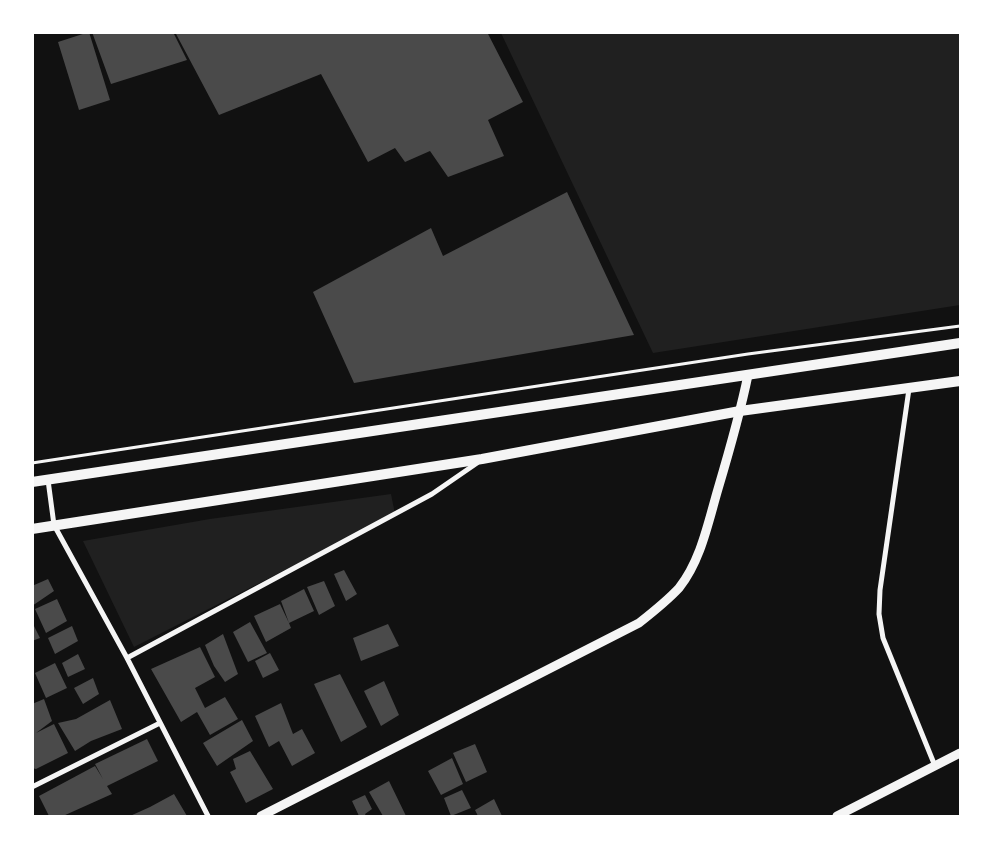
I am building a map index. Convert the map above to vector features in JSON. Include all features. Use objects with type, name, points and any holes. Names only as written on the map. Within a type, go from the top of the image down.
[{"type":"main road","points":[[32,482],[960,343]]},
{"type":"main road","points":[[32,529],[482,459],[740,411],[960,382]]},
{"type":"street","points":[[261,816],[639,623],[659,607],[679,587],[693,564],[704,537],[740,411],[748,376]]},
{"type":"street","points":[[909,389],[880,590],[879,614],[883,638],[935,766]]},
{"type":"street","points":[[127,658],[432,494],[482,459]]},
{"type":"street","points":[[48,480],[54,525],[127,658],[208,816]]},
{"type":"street","points":[[32,787],[160,723]]},
{"type":"street","points":[[837,816],[960,753]]},
{"type":"path","points":[[32,462],[748,354],[960,326]]},
{"type":"shaded area","points":[[501,33],[960,33],[960,305],[653,353]]},
{"type":"shaded area","points":[[391,494],[395,514],[134,647],[83,541],[210,519]]},
{"type":"building","points":[[89,32],[110,100],[79,110],[58,42]]},
{"type":"building","points":[[92,32],[173,32],[187,60],[111,84]]},
{"type":"building","points":[[175,32],[487,32],[523,102],[488,120],[504,156],[448,177],[430,151],[405,162],[395,148],[368,162],[321,74],[219,115]]},
{"type":"building","points":[[567,192],[634,335],[354,383],[313,292],[431,228],[443,256]]},
{"type":"building","points":[[344,570],[357,594],[346,601],[334,574]]},
{"type":"building","points":[[48,579],[54,591],[32,606],[32,586]]},
{"type":"building","points":[[324,581],[335,606],[319,615],[307,587]]},
{"type":"building","points":[[304,589],[314,611],[289,623],[281,601]]},
{"type":"building","points":[[57,599],[67,621],[46,633],[35,609]]},
{"type":"building","points":[[280,604],[291,628],[266,642],[254,616]]},
{"type":"building","points":[[32,622],[40,638],[32,641]]},
{"type":"building","points":[[250,622],[267,653],[248,662],[233,632]]},
{"type":"building","points":[[388,624],[399,646],[361,661],[353,638]]},
{"type":"building","points":[[72,626],[78,641],[55,654],[48,638]]},
{"type":"building","points":[[223,634],[238,674],[225,682],[214,666],[205,645]]},
{"type":"building","points":[[200,647],[215,677],[195,688],[205,708],[225,697],[238,719],[210,735],[197,712],[181,722],[151,669]]},
{"type":"building","points":[[270,653],[279,670],[263,678],[255,661]]},
{"type":"building","points":[[78,654],[85,669],[68,677],[62,663]]},
{"type":"building","points":[[55,663],[67,688],[46,698],[35,673]]},
{"type":"building","points":[[340,674],[367,727],[341,742],[314,684]]},
{"type":"building","points":[[93,678],[99,694],[83,704],[74,688]]},
{"type":"building","points":[[384,681],[399,715],[381,726],[364,691]]},
{"type":"building","points":[[44,699],[52,721],[36,733],[54,724],[68,753],[36,769],[32,768],[32,704]]},
{"type":"building","points":[[110,700],[122,729],[91,741],[75,751],[58,723],[76,719]]},
{"type":"building","points":[[281,703],[293,734],[302,729],[315,753],[292,766],[279,741],[269,747],[255,716]]},
{"type":"building","points":[[242,720],[253,741],[217,766],[203,743]]},
{"type":"building","points":[[147,739],[158,761],[107,786],[112,794],[63,816],[49,816],[39,796],[95,766],[103,779],[95,764]]},
{"type":"building","points":[[475,744],[487,772],[466,782],[453,753]]},
{"type":"building","points":[[250,751],[273,789],[246,803],[230,772],[236,769],[233,759]]},
{"type":"building","points":[[452,758],[463,784],[441,795],[428,771]]},
{"type":"building","points":[[389,781],[406,816],[383,816],[369,792]]},
{"type":"building","points":[[462,790],[471,808],[451,816],[444,798]]},
{"type":"building","points":[[174,794],[187,816],[130,816],[150,807]]},
{"type":"building","points":[[365,795],[372,809],[365,814],[366,816],[359,816],[352,801]]},
{"type":"building","points":[[494,799],[502,816],[478,816],[475,810]]}]
